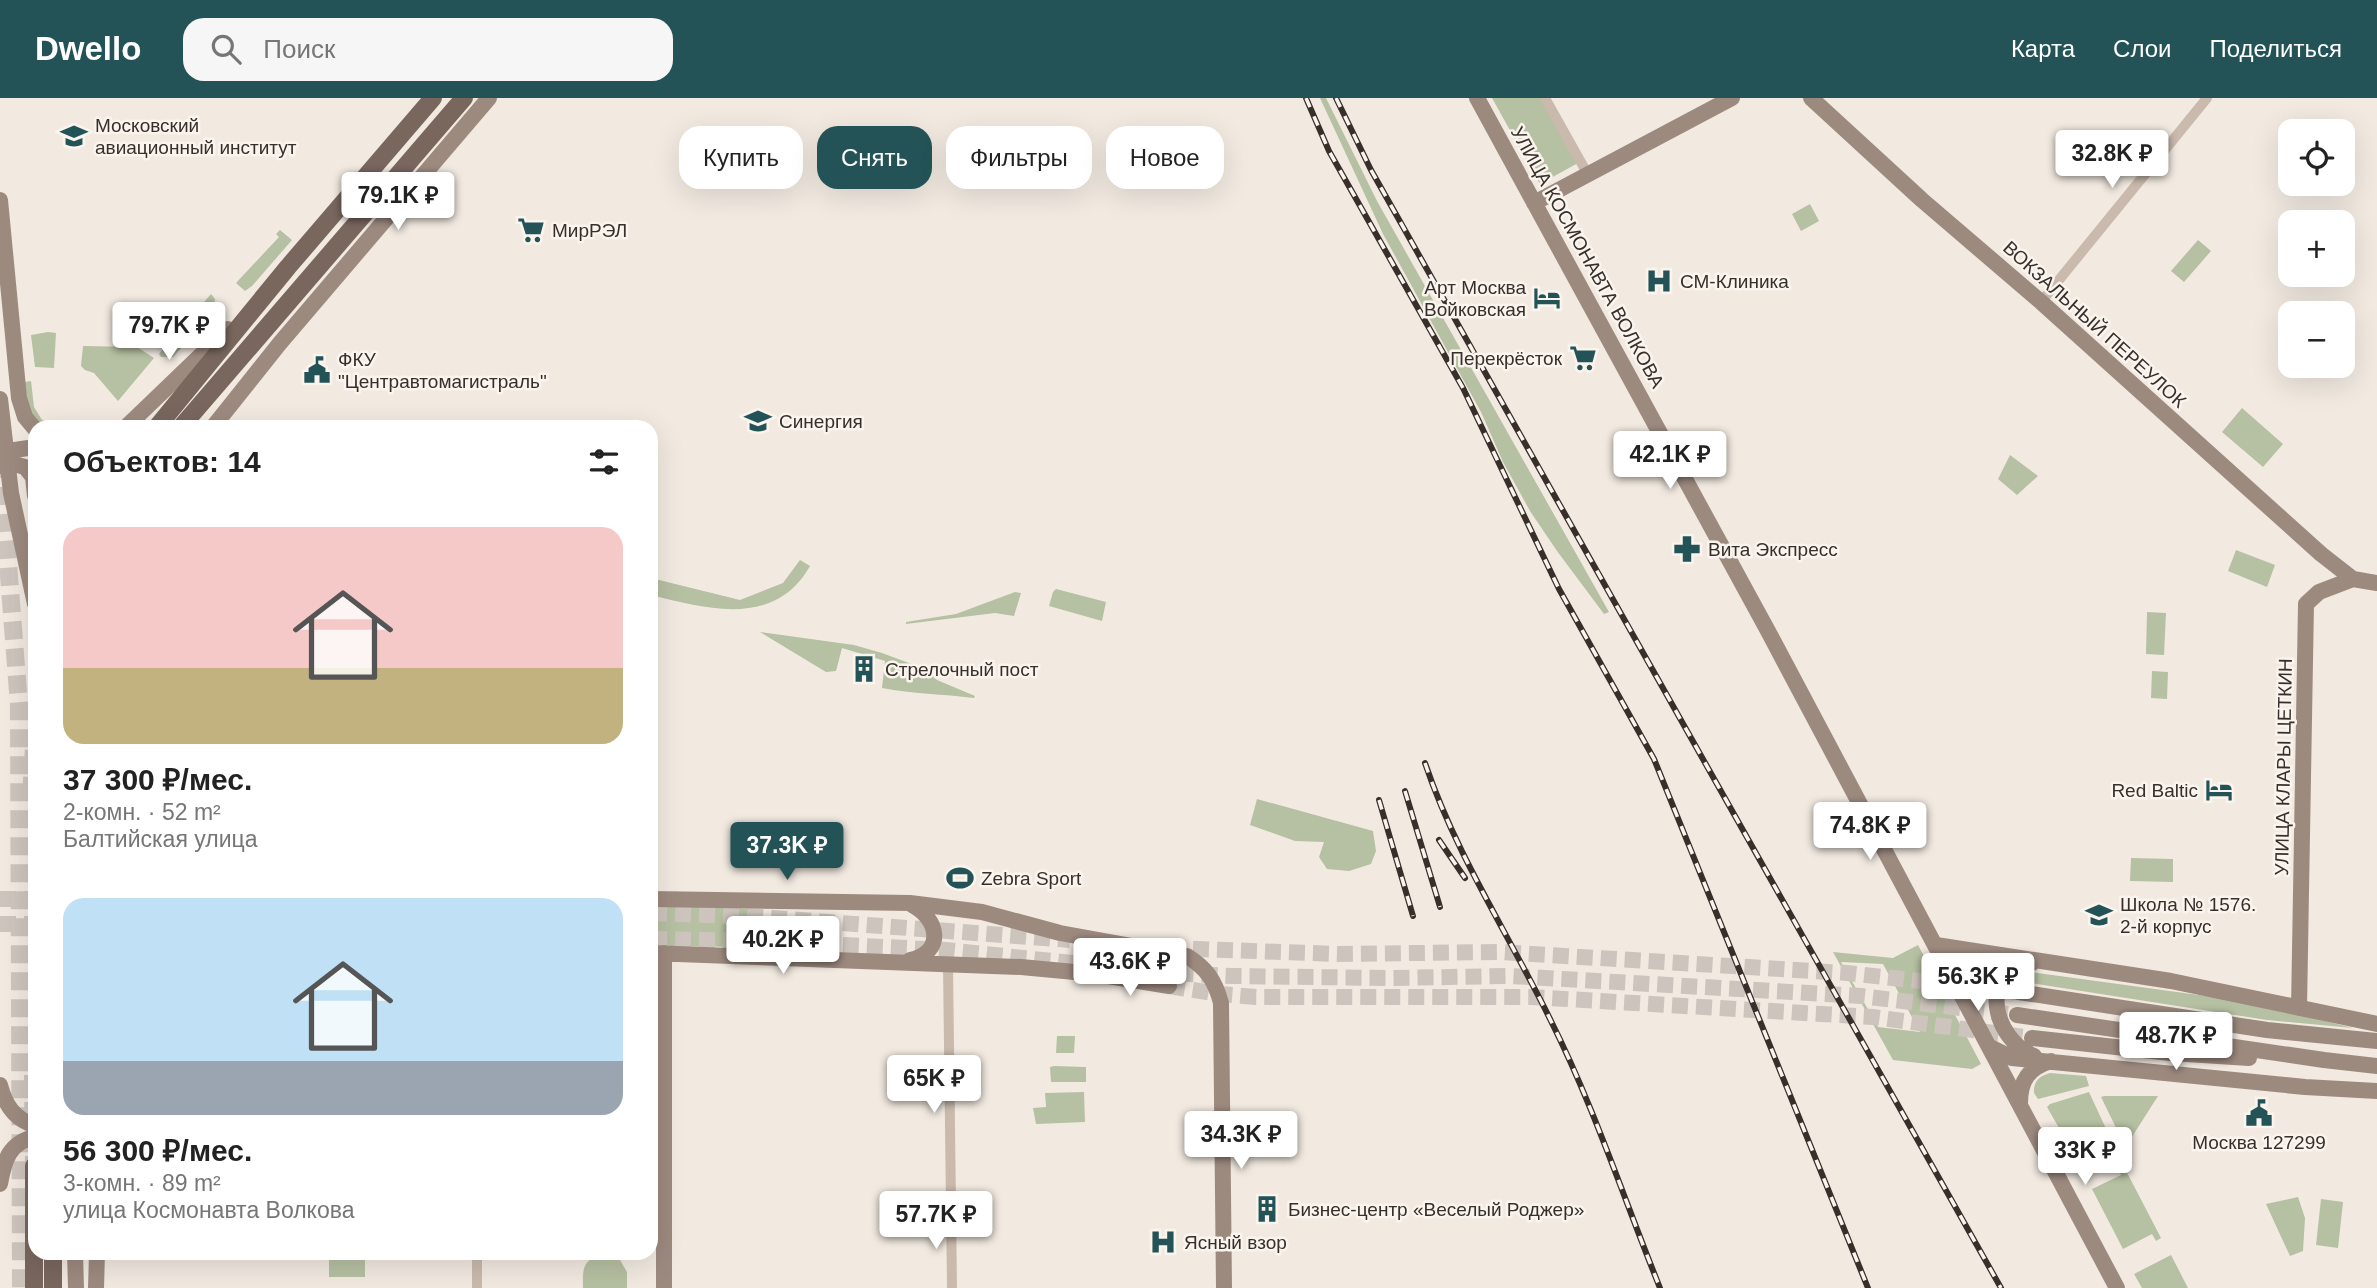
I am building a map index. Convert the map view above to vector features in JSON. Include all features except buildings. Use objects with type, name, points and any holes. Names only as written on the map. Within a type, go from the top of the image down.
[{"type":"main road","points":[[163,420],[288,267],[433,98]]},
{"type":"main road","points":[[187,420],[464,98]]},
{"type":"main road","points":[[219,420],[280,343],[489,98]]},
{"type":"main road","name":"УЛИЦА КОСМОНАВТА ВОЛКОВА","points":[[1478,98],[1761,618],[2117,1288]]},
{"type":"main road","points":[[1534,203],[1732,98]]},
{"type":"main road","name":"ВОКЗАЛЬНЫЙ ПЕРЕУЛОК","points":[[1811,98],[1922,200],[2041,302],[2321,554],[2353,579]]},
{"type":"main road","points":[[0,200],[19,398],[28,420]]},
{"type":"main road","points":[[280,343],[336,249]]},
{"type":"main road","points":[[134,420],[193,365],[288,267]]},
{"type":"main road","points":[[0,432],[12,420],[19,398]]},
{"type":"main road","points":[[0,399],[11,493],[28,572]]},
{"type":"main road","points":[[0,453],[28,448]]},
{"type":"main road","points":[[0,466],[10,463],[25,467],[28,471]]},
{"type":"main road","points":[[2353,579],[2377,583]]},
{"type":"main road","name":"УЛИЦА КЛАРЫ ЦЕТКИН","points":[[2299,1008],[2306,604],[2319,592],[2353,579]]},
{"type":"main road","points":[[658,898],[910,903],[982,912],[1060,933],[1187,956],[1205,967],[1216,985],[1220,1003],[1224,1288]]},
{"type":"main road","points":[[903,962],[925,955],[934,939],[934,928],[930,919],[910,903]]},
{"type":"main road","points":[[1936,945],[2180,983],[2377,1024]]},
{"type":"main road","points":[[664,1288],[658,953],[948,964],[1096,974],[1169,986]]},
{"type":"main road","points":[[1962,995],[1959,979],[1962,972],[1984,957],[1996,956]]},
{"type":"main road","points":[[2040,962],[2017,967],[2003,980],[1998,988],[1997,1011],[2011,1041],[2021,1051],[2053,1061]]},
{"type":"main road","points":[[2019,992],[2267,1030],[2377,1041]]},
{"type":"main road","points":[[2017,1015],[2377,1066]]},
{"type":"main road","points":[[2032,1038],[2171,1053],[2324,1060]]},
{"type":"main road","points":[[1990,1046],[2012,1058],[2377,1091]]},
{"type":"main road","points":[[2020,1103],[2020,1092],[2027,1074],[2053,1061]]},
{"type":"main road","points":[[2346,1089],[2358,1084],[2360,1075],[2357,1067],[2348,1063]]},
{"type":"main road","points":[[0,1085],[3,1097],[15,1115],[28,1123]]},
{"type":"main road","points":[[0,1184],[8,1154],[28,1139]]},
{"type":"main road","points":[[34,1260],[34,1288]]},
{"type":"main road","points":[[53,1260],[53,1288]]},
{"type":"main road","points":[[75,1260],[76,1288]]},
{"type":"main road","points":[[96,1288],[97,1260]]},
{"type":"street","points":[[1545,98],[1587,173]]},
{"type":"street","points":[[2041,302],[2207,98]]},
{"type":"street","points":[[948,964],[952,1288]]},
{"type":"street","points":[[477,1260],[477,1288]]},
{"type":"green space","points":[[1320,98],[1326,98],[1377,201],[1609,612],[1604,614],[1530,511],[1503,462],[1481,412],[1383,234]]},
{"type":"green space","points":[[1492,98],[1542,98],[1578,163],[1540,184]]},
{"type":"green space","points":[[1810,204],[1819,221],[1801,231],[1792,214]]},
{"type":"green space","points":[[280,230],[292,240],[245,291],[236,283],[279,237],[276,234]]},
{"type":"green space","points":[[2198,240],[2211,251],[2184,282],[2171,271]]},
{"type":"green space","points":[[211,294],[215,299],[213,312],[173,357],[161,357],[159,354]]},
{"type":"green space","points":[[56,333],[54,368],[35,367],[31,335]]},
{"type":"green space","points":[[83,346],[137,347],[154,358],[118,401],[94,373],[81,366]]},
{"type":"green space","points":[[31,381],[34,407],[42,420],[35,420],[29,413],[24,382]]},
{"type":"green space","points":[[2242,408],[2283,444],[2263,467],[2222,432]]},
{"type":"green space","points":[[2010,455],[2038,476],[2017,495],[1998,479]]},
{"type":"green space","points":[[2236,550],[2275,565],[2267,587],[2228,571]]},
{"type":"green space","points":[[800,560],[810,566],[795,586],[778,599],[759,606],[717,608],[658,597],[658,580],[740,600],[783,583]]},
{"type":"green space","points":[[1056,589],[1106,602],[1102,621],[1049,606]]},
{"type":"green space","points":[[1015,592],[1021,593],[1014,616],[995,613],[906,624],[956,614]]},
{"type":"green space","points":[[2147,612],[2166,613],[2164,655],[2146,654]]},
{"type":"green space","points":[[760,632],[854,645],[882,653],[925,669],[937,680],[975,696],[882,688],[885,661],[842,648],[836,671],[826,672]]},
{"type":"green space","points":[[2152,671],[2168,672],[2167,699],[2151,698]]},
{"type":"green space","points":[[1257,799],[1373,831],[1376,851],[1371,864],[1349,871],[1327,869],[1319,857],[1324,842],[1295,841],[1250,825]]},
{"type":"green space","points":[[2131,858],[2173,859],[2173,882],[2130,881]]},
{"type":"green space","points":[[658,903],[753,909],[752,947],[658,946]]},
{"type":"green space","points":[[1918,945],[1981,1064],[1972,1069],[1893,1060],[1833,952],[1893,958]],"holes":[[[1841,962],[1883,964],[1920,1032],[1878,1027]]]},
{"type":"green space","points":[[2030,972],[2243,1001],[2353,1028],[2267,1020],[2011,980]]},
{"type":"green space","points":[[1057,1036],[1075,1036],[1074,1053],[1056,1053]]},
{"type":"green space","points":[[1050,1067],[1086,1067],[1086,1082],[1051,1082]]},
{"type":"green space","points":[[2050,1073],[2086,1076],[2089,1086],[2038,1099],[2034,1093],[2036,1082]]},
{"type":"green space","points":[[1084,1092],[1085,1122],[1036,1124],[1033,1108],[1046,1107],[1045,1093]]},
{"type":"green space","points":[[2089,1092],[2114,1146],[2079,1163],[2047,1107]]},
{"type":"green space","points":[[2158,1096],[2130,1140],[2126,1141],[2121,1138],[2101,1097]]},
{"type":"green space","points":[[2122,1163],[2161,1238],[2156,1241],[2152,1234],[2123,1249],[2092,1189],[2121,1175],[2117,1166]]},
{"type":"green space","points":[[2298,1197],[2305,1218],[2303,1251],[2290,1256],[2266,1204]]},
{"type":"green space","points":[[2321,1199],[2343,1202],[2338,1248],[2316,1245]]},
{"type":"green space","points":[[2171,1255],[2188,1288],[2142,1288],[2134,1274]]},
{"type":"green space","points":[[329,1260],[365,1260],[365,1277],[329,1277]]},
{"type":"green space","points":[[620,1260],[627,1272],[627,1288],[583,1288],[584,1268],[588,1261]]},
{"type":"tunnel","points":[[0,460],[19,705],[21,1288]]},
{"type":"tunnel","points":[[0,899],[28,899]]},
{"type":"tunnel","points":[[658,913],[760,917],[1070,940]]},
{"type":"tunnel","points":[[0,924],[28,924]]},
{"type":"tunnel","points":[[658,939],[946,950],[1169,973],[1232,976],[1511,976],[1861,996],[2017,1015]]},
{"type":"tunnel","points":[[1169,948],[1338,954],[1499,952],[1847,973],[2019,992]]},
{"type":"tunnel","points":[[1169,986],[1256,997],[1532,997],[1873,1017],[2032,1038]]},
{"type":"railway","points":[[1306,98],[1329,151],[1463,388],[1559,589],[1654,759],[1868,1288]]},
{"type":"railway","points":[[1336,98],[1371,170],[2001,1288]]},
{"type":"railway","points":[[1425,763],[1467,862],[1567,1054],[1660,1288]]},
{"type":"railway","points":[[1405,791],[1440,907]]},
{"type":"railway","points":[[1379,800],[1413,916]]},
{"type":"railway","points":[[1439,840],[1465,878]]},
{"type":"place","name":"Московский авиационный институт","points":[[74,136]]},
{"type":"place","name":"МирРЭЛ","points":[[531,230]]},
{"type":"place","name":"СМ-Клиника","points":[[1659,281]]},
{"type":"place","name":"Арт Москва Войковская","points":[[1547,298]]},
{"type":"place","name":"Перекрёсток","points":[[1583,358]]},
{"type":"place","name":"ФКУ \"Центравтомагистраль\"","points":[[317,370]]},
{"type":"place","name":"Синергия","points":[[758,421]]},
{"type":"place","name":"Вита Экспресс","points":[[1687,549]]},
{"type":"place","name":"Стрелочный пост","points":[[864,669]]},
{"type":"place","name":"Red Baltic","points":[[2219,790]]},
{"type":"place","name":"Zebra Sport","points":[[960,878]]},
{"type":"place","name":"Школа № 1576. 2-й корпус","points":[[2099,915]]},
{"type":"place","name":"Москва 127299","points":[[2259,1113]]},
{"type":"place","name":"Бизнес-центр «Веселый Роджер»","points":[[1267,1209]]},
{"type":"place","name":"Ясный взор","points":[[1163,1242]]}]
